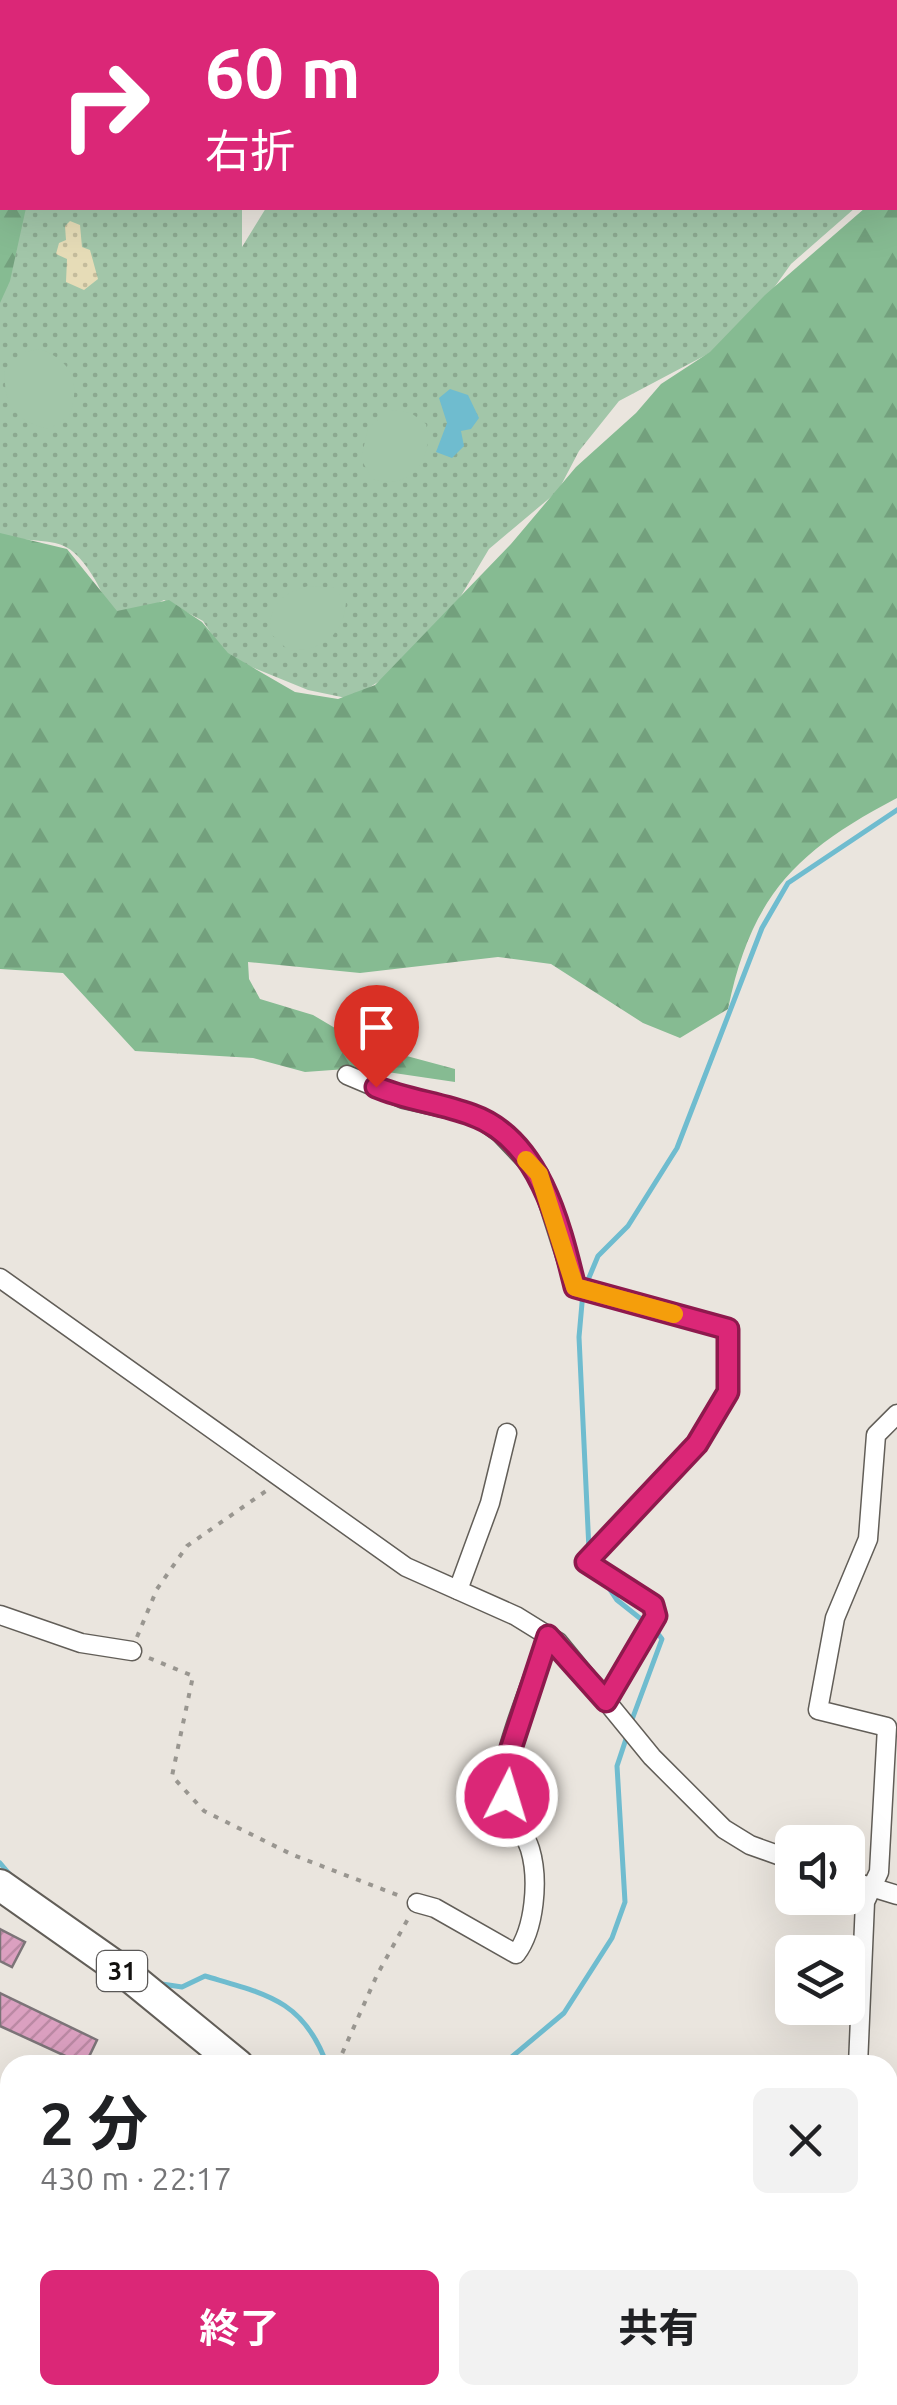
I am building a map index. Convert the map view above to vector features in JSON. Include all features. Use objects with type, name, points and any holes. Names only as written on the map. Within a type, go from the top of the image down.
[{"type":"main road","name":"31","points":[[0,1885],[128,1975],[226,2055]]},
{"type":"street","points":[[348,1074],[404,1099],[475,1115],[500,1133],[539,1174],[575,1287],[728,1329],[728,1392],[697,1444],[586,1562],[653,1605],[656,1616],[606,1701]]},
{"type":"street","points":[[0,1278],[406,1567],[548,1636],[652,1757],[724,1829],[775,1854]]},
{"type":"street","points":[[858,2055],[866,1902],[878,1872],[887,1727],[818,1710],[835,1618],[868,1539],[876,1435],[897,1414]]},
{"type":"street","points":[[458,1590],[490,1503],[507,1434]]},
{"type":"street","points":[[0,1615],[80,1642],[132,1651]]},
{"type":"street","points":[[417,1903],[435,1908],[516,1954],[526,1940],[534,1883],[530,1848],[512,1817],[502,1776],[548,1636]]},
{"type":"street","points":[[865,1886],[897,1895]]},
{"type":"path","points":[[281,1478],[234,1517],[187,1546],[157,1589],[132,1651],[193,1676],[172,1776],[204,1811],[293,1855],[417,1903],[377,1975],[342,2055]]},
{"type":"green space","points":[[0,210],[26,210],[10,281],[0,303]]},
{"type":"green space","points":[[23,210],[242,210],[242,247],[265,210],[853,210],[791,264],[738,338],[619,401],[579,451],[558,491],[489,549],[443,626],[408,653],[389,675],[351,699],[308,690],[227,657],[203,621],[164,600],[124,620],[113,616],[91,573],[75,553],[55,543],[0,534],[0,296]]},
{"type":"green space","points":[[863,210],[897,210],[897,798],[831,837],[783,881],[750,936],[728,1009],[680,1038],[643,1023],[551,964],[498,957],[360,973],[248,962],[249,979],[260,999],[313,1015],[362,1044],[455,1069],[455,1082],[360,1068],[305,1072],[253,1058],[135,1051],[63,973],[0,969],[0,533],[67,549],[117,611],[169,600],[202,622],[228,653],[295,692],[338,699],[375,685],[511,544],[576,467],[636,413],[661,384],[710,352],[765,295]]},
{"type":"green space","points":[[40,349],[67,367],[74,384],[69,417],[48,429],[13,410],[5,383],[5,371],[25,352]]},
{"type":"green space","points":[[391,410],[411,413],[426,424],[428,437],[416,470],[398,481],[386,482],[372,479],[361,459],[368,428]]},
{"type":"green space","points":[[308,586],[334,588],[346,602],[341,623],[321,644],[288,650],[272,635],[271,617],[284,597]]},
{"type":"sand","points":[[70,221],[80,225],[82,247],[90,250],[98,279],[84,290],[66,282],[67,259],[56,254],[59,243],[66,240],[65,226]]},
{"type":"water","points":[[450,389],[468,395],[479,418],[471,429],[461,431],[464,446],[452,458],[436,452],[447,423],[439,398]]},
{"type":"building","points":[[0,1929],[25,1942],[12,1967],[0,1961]]},
{"type":"building","points":[[0,1993],[97,2040],[90,2055],[63,2055],[0,2026]]},
{"type":"waterway","points":[[589,1550],[579,1337],[583,1292],[598,1256],[628,1226],[677,1148],[762,928],[788,883],[897,810]]},
{"type":"waterway","points":[[605,1582],[617,1600],[646,1623]]},
{"type":"waterway","points":[[630,1725],[662,1639],[655,1630]]},
{"type":"waterway","points":[[514,2055],[564,2013],[612,1938],[625,1902],[617,1766],[627,1736]]},
{"type":"waterway","points":[[0,1863],[11,1876]]},
{"type":"waterway","points":[[162,1984],[182,1987],[205,1976],[264,1995],[307,2026],[323,2055]]},
{"type":"slow traffic","points":[[526,1160],[539,1174],[566,1248],[575,1287],[674,1314]]},
{"type":"route","points":[[376,1087],[404,1099],[475,1115],[500,1133],[539,1174],[566,1248],[575,1287],[728,1329],[728,1392],[697,1444],[586,1562],[653,1605],[656,1616],[606,1701],[558,1642],[548,1636],[502,1776],[507,1796]]}]
